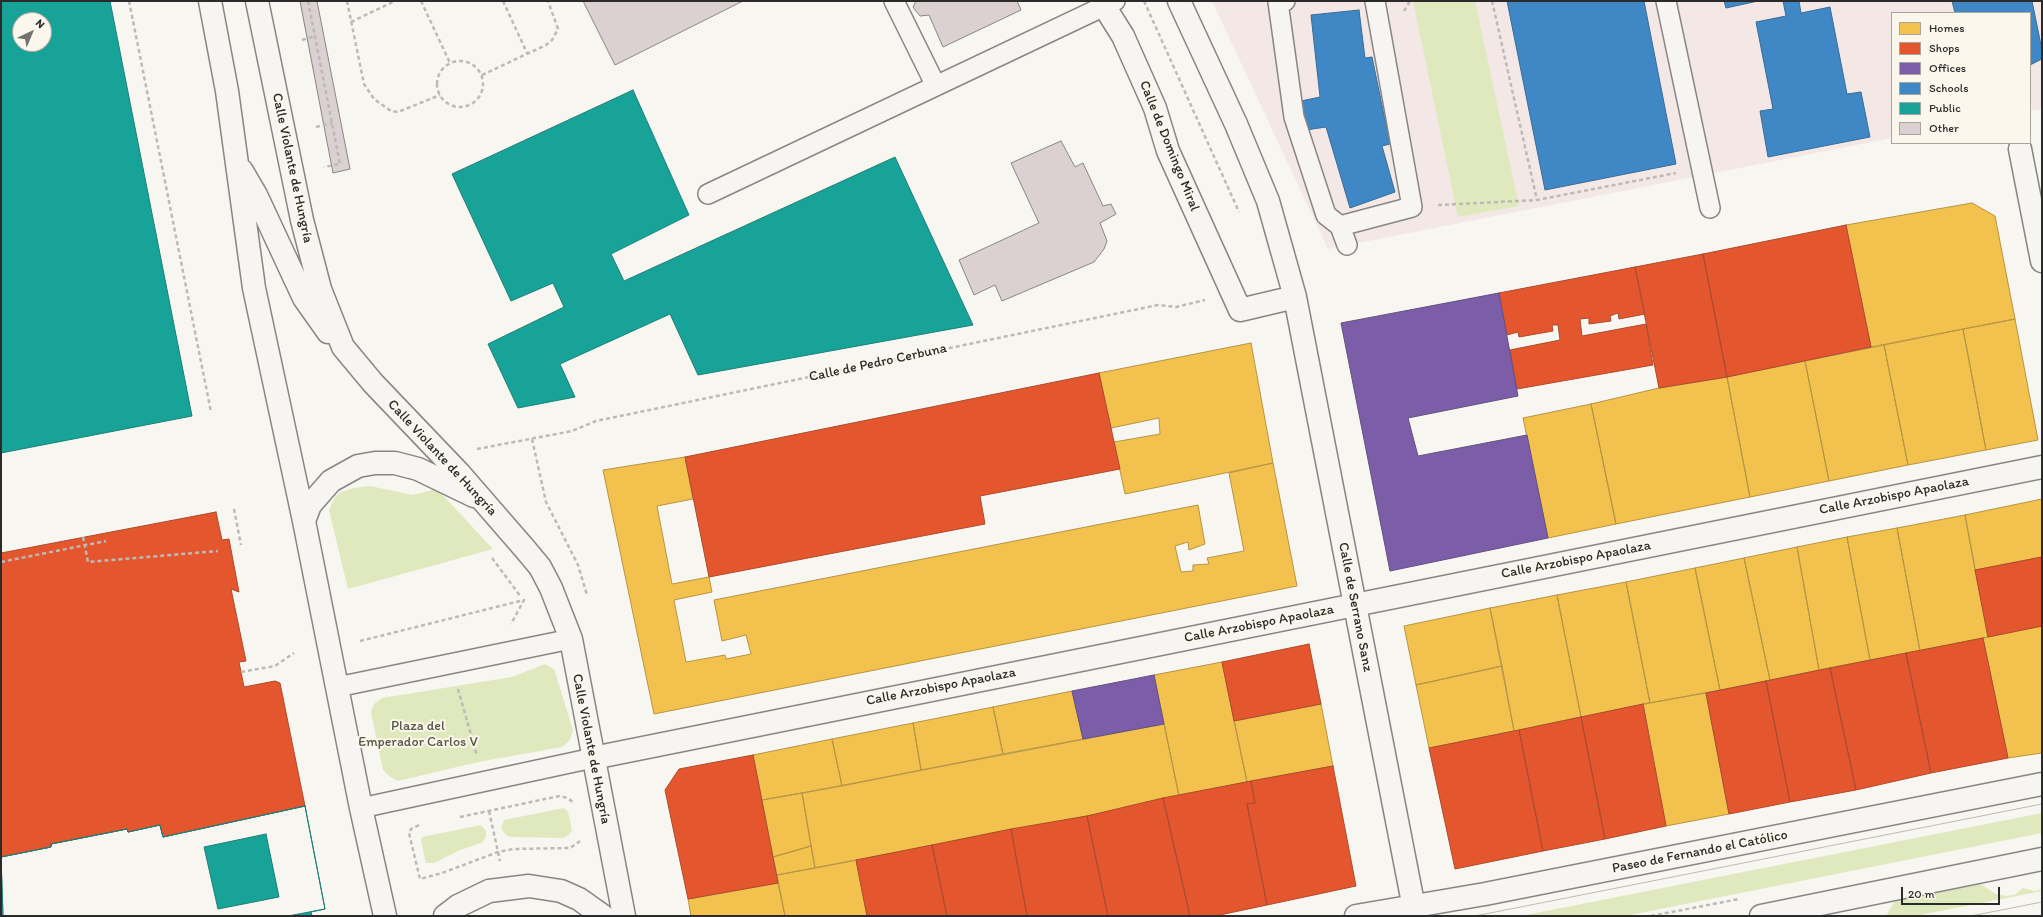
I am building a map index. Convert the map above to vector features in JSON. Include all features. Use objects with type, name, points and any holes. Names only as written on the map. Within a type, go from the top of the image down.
[{"type":"main road","points":[[210,1],[227,91],[254,288],[304,521],[361,808],[386,916]]},
{"type":"main road","name":"Calle Violante de Hungría","points":[[258,1],[305,235],[320,289],[343,347],[373,383],[459,473],[540,568],[551,588],[570,639],[624,916]]},
{"type":"main road","points":[[1179,1],[1236,124],[1268,201],[1295,297],[1236,302]]},
{"type":"main road","name":"Calle de Domingo Miral","points":[[1107,3],[1155,108],[1168,151],[1236,302]]},
{"type":"main road","points":[[2020,149],[2042,261]]},
{"type":"main road","points":[[236,161],[256,195],[304,298],[322,324],[343,347]]},
{"type":"main road","name":"Calle de Serrano Sanz","points":[[1295,297],[1415,912]]},
{"type":"main road","points":[[304,521],[310,505],[331,481],[358,466],[375,463],[395,464],[418,469],[481,499]]},
{"type":"main road","name":"Calle Arzobispo Apaolaza","points":[[593,758],[2042,467]]},
{"type":"main road","name":"Paseo de Fernando el Católico","points":[[1356,916],[1415,912],[2042,784]]},
{"type":"main road","points":[[1761,916],[2042,859]]},
{"type":"main road","points":[[445,916],[458,906],[489,892],[529,886],[561,891],[579,899],[604,916]]},
{"type":"lane","points":[[894,1],[936,86]]},
{"type":"lane","points":[[1285,1],[1278,2],[1294,117],[1326,215],[1340,226],[1347,245]]},
{"type":"lane","points":[[1340,226],[1412,207],[1375,1]]},
{"type":"lane","points":[[1666,1],[1710,208]]},
{"type":"lane","points":[[708,194],[1107,3]]},
{"type":"lane","points":[[337,687],[570,639]]},
{"type":"lane","points":[[361,808],[593,758]]},
{"type":"path","points":[[129,1],[211,412]]},
{"type":"path","points":[[308,1],[340,164],[324,167]]},
{"type":"path","points":[[347,1],[364,84],[374,99],[391,110],[398,112],[440,95]]},
{"type":"path","points":[[351,22],[395,1]]},
{"type":"path","points":[[420,1],[450,63]]},
{"type":"path","points":[[503,1],[527,53]]},
{"type":"path","points":[[482,75],[546,45],[556,35],[558,29],[557,22],[548,1]]},
{"type":"path","points":[[1144,1],[1240,215]]},
{"type":"path","points":[[1492,1],[1537,200]]},
{"type":"path","points":[[302,40],[315,36]]},
{"type":"path","points":[[462,60],[468,62],[474,65],[482,75],[484,89],[476,101],[464,107],[450,105],[440,95],[437,88],[439,73],[443,67],[450,63],[462,60]]},
{"type":"path","points":[[316,127],[332,123]]},
{"type":"path","points":[[1412,207],[1537,200],[1702,167]]},
{"type":"path","name":"Calle de Pedro Cerbuna","points":[[440,453],[487,448],[552,436],[572,431],[596,420],[1158,305],[1176,307],[1236,302]]},
{"type":"path","points":[[234,509],[242,545]]},
{"type":"path","points":[[83,538],[88,562],[218,551]]},
{"type":"path","points":[[1,562],[106,542]]},
{"type":"path","points":[[491,557],[524,600]]},
{"type":"path","points":[[509,628],[524,600]]},
{"type":"path","points":[[360,641],[524,600]]},
{"type":"path","points":[[241,672],[275,666],[294,653]]},
{"type":"path","points":[[465,687],[458,688],[478,762]]},
{"type":"path","points":[[459,817],[560,796],[567,798],[575,804]]},
{"type":"path","points":[[488,804],[502,867]]},
{"type":"path","points":[[421,824],[411,830],[409,834],[420,879],[442,873],[498,852],[513,849],[570,848],[583,838]]},
{"type":"shaded area","points":[[1212,1],[2042,1],[2042,109],[2031,111],[2031,12],[1891,12],[1891,138],[1328,249]]},
{"type":"green space","points":[[1413,1],[1475,1],[1519,206],[1458,217]]},
{"type":"green space","points":[[370,486],[413,495],[437,489],[493,549],[348,589],[329,510],[335,497],[341,492],[354,488]]},
{"type":"green space","name":"Plaza del Emperador Carlos V","points":[[545,664],[554,669],[573,730],[570,740],[562,747],[478,762],[398,781],[389,776],[383,770],[371,712],[374,704],[382,698],[512,677]]},
{"type":"green space","points":[[564,808],[568,812],[572,830],[569,835],[563,838],[511,837],[506,835],[501,828],[504,820]]},
{"type":"green space","points":[[2042,813],[2042,833],[1625,916],[1521,916]]},
{"type":"green space","points":[[481,825],[486,831],[486,837],[483,842],[458,851],[434,863],[426,863],[421,841],[422,837]]},
{"type":"green space","points":[[1979,883],[1996,894],[2007,896],[2016,894],[2023,888],[2035,891],[2042,889],[2042,891],[1915,916],[1886,916],[1896,899]]},
{"type":"building: Homes","points":[[1972,203],[1995,216],[2015,319],[1871,347],[1846,225]]},
{"type":"building: Homes","points":[[2015,319],[2038,440],[1986,450],[1963,329]]},
{"type":"building: Homes","points":[[1963,329],[1986,450],[1908,465],[1884,345]]},
{"type":"building: Homes","points":[[1251,343],[1273,463],[1125,494],[1114,442],[1160,434],[1159,418],[1111,428],[1099,373]]},
{"type":"building: Homes","points":[[1884,345],[1908,465],[1829,481],[1805,361]]},
{"type":"building: Homes","points":[[1805,361],[1829,481],[1750,497],[1727,377]]},
{"type":"building: Homes","points":[[1727,377],[1750,497],[1616,524],[1591,404],[1659,388]]},
{"type":"building: Homes","points":[[1591,404],[1616,524],[1548,538],[1523,418]]},
{"type":"building: Homes","points":[[685,457],[693,499],[657,506],[672,584],[709,577],[712,592],[674,600],[686,662],[725,655],[726,659],[751,654],[746,635],[722,641],[714,600],[1198,505],[1205,544],[1189,550],[1188,542],[1175,546],[1181,572],[1193,571],[1193,565],[1209,564],[1207,558],[1244,551],[1229,473],[1273,463],[1297,586],[654,714],[603,470]]},
{"type":"building: Homes","points":[[2042,499],[2042,557],[1975,570],[1965,515]]},
{"type":"building: Homes","points":[[1965,515],[1988,637],[1920,651],[1897,528]]},
{"type":"building: Homes","points":[[1897,528],[1920,651],[1870,660],[1847,537]]},
{"type":"building: Homes","points":[[1847,537],[1870,660],[1819,670],[1797,547]]},
{"type":"building: Homes","points":[[1797,547],[1819,670],[1770,680],[1744,558]]},
{"type":"building: Homes","points":[[1744,558],[1770,680],[1720,690],[1695,568]]},
{"type":"building: Homes","points":[[1695,568],[1720,690],[1650,703],[1626,582]]},
{"type":"building: Homes","points":[[1626,582],[1650,703],[1581,717],[1557,595]]},
{"type":"building: Homes","points":[[1557,595],[1581,717],[1514,731],[1490,608]]},
{"type":"building: Homes","points":[[1490,608],[1502,666],[1416,685],[1404,626]]},
{"type":"building: Homes","points":[[2042,626],[2042,753],[2008,758],[1983,638]]},
{"type":"building: Homes","points":[[1222,662],[1247,782],[1179,796],[1154,675]]},
{"type":"building: Homes","points":[[1502,666],[1514,731],[1429,748],[1416,685]]},
{"type":"building: Homes","points":[[1072,691],[1083,739],[1003,754],[993,707]]},
{"type":"building: Homes","points":[[1706,693],[1729,814],[1666,826],[1643,704]]},
{"type":"building: Homes","points":[[1321,704],[1333,766],[1247,782],[1234,721]]},
{"type":"building: Homes","points":[[993,707],[1003,754],[921,770],[913,723]]},
{"type":"building: Homes","points":[[913,723],[921,770],[842,786],[832,739]]},
{"type":"building: Homes","points":[[1164,724],[1179,796],[1087,816],[815,868],[802,793]]},
{"type":"building: Homes","points":[[832,739],[842,786],[762,800],[753,755]]},
{"type":"building: Homes","points":[[802,793],[811,846],[773,857],[762,800]]},
{"type":"building: Homes","points":[[811,846],[815,868],[777,875],[773,857]]},
{"type":"building: Homes","points":[[856,860],[867,916],[785,916],[777,875]]},
{"type":"building: Homes","points":[[778,883],[785,916],[691,916],[688,899]]},
{"type":"building: Shops","points":[[1846,225],[1871,347],[1727,377],[1703,254]]},
{"type":"building: Shops","points":[[1703,254],[1727,377],[1659,388],[1635,267]]},
{"type":"building: Shops","points":[[1635,267],[1645,314],[1619,319],[1618,313],[1610,316],[1611,321],[1589,324],[1589,318],[1580,319],[1582,336],[1646,324],[1653,365],[1517,389],[1510,350],[1560,340],[1558,325],[1552,325],[1553,331],[1519,337],[1518,332],[1507,335],[1499,293]]},
{"type":"building: Shops","points":[[1099,373],[1120,469],[980,496],[985,524],[709,577],[685,457]]},
{"type":"building: Shops","points":[[216,512],[222,540],[229,539],[239,592],[231,589],[246,661],[239,662],[244,687],[275,681],[280,683],[305,806],[163,837],[160,825],[128,832],[127,829],[51,844],[51,847],[1,857],[1,553]]},
{"type":"building: Shops","points":[[2042,557],[2042,626],[1988,637],[1975,570]]},
{"type":"building: Shops","points":[[1983,638],[2008,758],[1931,773],[1906,653]]},
{"type":"building: Shops","points":[[1309,644],[1321,704],[1234,721],[1222,662]]},
{"type":"building: Shops","points":[[1906,653],[1931,773],[1856,790],[1830,668]]},
{"type":"building: Shops","points":[[1830,668],[1856,790],[1790,802],[1766,681]]},
{"type":"building: Shops","points":[[1766,681],[1790,802],[1729,814],[1706,693]]},
{"type":"building: Shops","points":[[1643,704],[1666,826],[1605,839],[1581,717]]},
{"type":"building: Shops","points":[[1581,717],[1605,839],[1543,851],[1519,730]]},
{"type":"building: Shops","points":[[1519,730],[1543,851],[1455,869],[1429,748]]},
{"type":"building: Shops","points":[[753,755],[778,883],[688,899],[665,790],[679,769]]},
{"type":"building: Shops","points":[[1333,766],[1356,886],[1267,905],[1247,804],[1255,803],[1251,781]]},
{"type":"building: Shops","points":[[1251,781],[1255,803],[1247,804],[1267,905],[1215,916],[1190,916],[1163,798]]},
{"type":"building: Shops","points":[[1163,798],[1190,916],[1108,916],[1087,816]]},
{"type":"building: Shops","points":[[1087,816],[1108,916],[1027,916],[1011,829]]},
{"type":"building: Shops","points":[[1011,829],[1027,916],[947,916],[932,845]]},
{"type":"building: Shops","points":[[932,845],[947,916],[867,916],[856,860]]},
{"type":"building: Offices","points":[[1499,293],[1518,396],[1408,418],[1418,456],[1527,435],[1548,538],[1390,571],[1341,323]]},
{"type":"building: Offices","points":[[1154,675],[1164,724],[1083,739],[1072,691]]},
{"type":"building: Schools","points":[[1507,1],[1644,1],[1676,164],[1545,190]]},
{"type":"building: Schools","points":[[1724,1],[1758,1],[1726,8]]},
{"type":"building: Schools","points":[[1783,1],[1799,1],[1801,13],[1830,7],[1847,94],[1861,92],[1870,137],[1768,157],[1760,111],[1773,109],[1756,22],[1786,16]]},
{"type":"building: Schools","points":[[1952,1],[2032,1],[2042,50],[2042,59],[2031,64],[2031,12],[1955,12]]},
{"type":"building: Schools","points":[[1359,10],[1365,58],[1372,57],[1390,144],[1382,146],[1395,192],[1350,208],[1326,127],[1306,130],[1301,101],[1320,97],[1311,15]]},
{"type":"building: Public","points":[[1,1],[110,1],[192,416],[1,453]]},
{"type":"building: Public","points":[[633,90],[689,215],[611,254],[624,281],[895,157],[973,325],[698,375],[670,314],[560,364],[575,397],[518,408],[488,344],[564,307],[553,283],[511,301],[452,174]]},
{"type":"building: Public","points":[[305,806],[325,909],[288,916],[3,916],[1,857],[51,847],[51,844],[127,829],[128,832],[160,825],[163,837]],"holes":[[[266,834],[279,897],[218,909],[204,847]]]},
{"type":"building: Public","points":[[305,806],[325,909],[311,912],[312,916],[3,916],[1,857],[51,847],[51,844],[127,829],[128,832],[160,825],[163,837]]},
{"type":"building: Other","points":[[300,1],[317,1],[350,169],[333,173]]},
{"type":"building: Other","points":[[583,1],[743,1],[615,65]]},
{"type":"building: Other","points":[[916,1],[1017,1],[1021,10],[943,47],[929,15],[920,16],[913,7]]},
{"type":"building: Other","points":[[1061,141],[1075,167],[1083,163],[1103,206],[1111,204],[1116,214],[1100,223],[1107,241],[1104,249],[1094,262],[1002,301],[995,285],[974,295],[959,260],[1039,223],[1011,163]]},
{"type":"tram line","points":[[1475,916],[2042,804]]},
{"type":"tram line","points":[[1971,916],[2042,902]]}]
